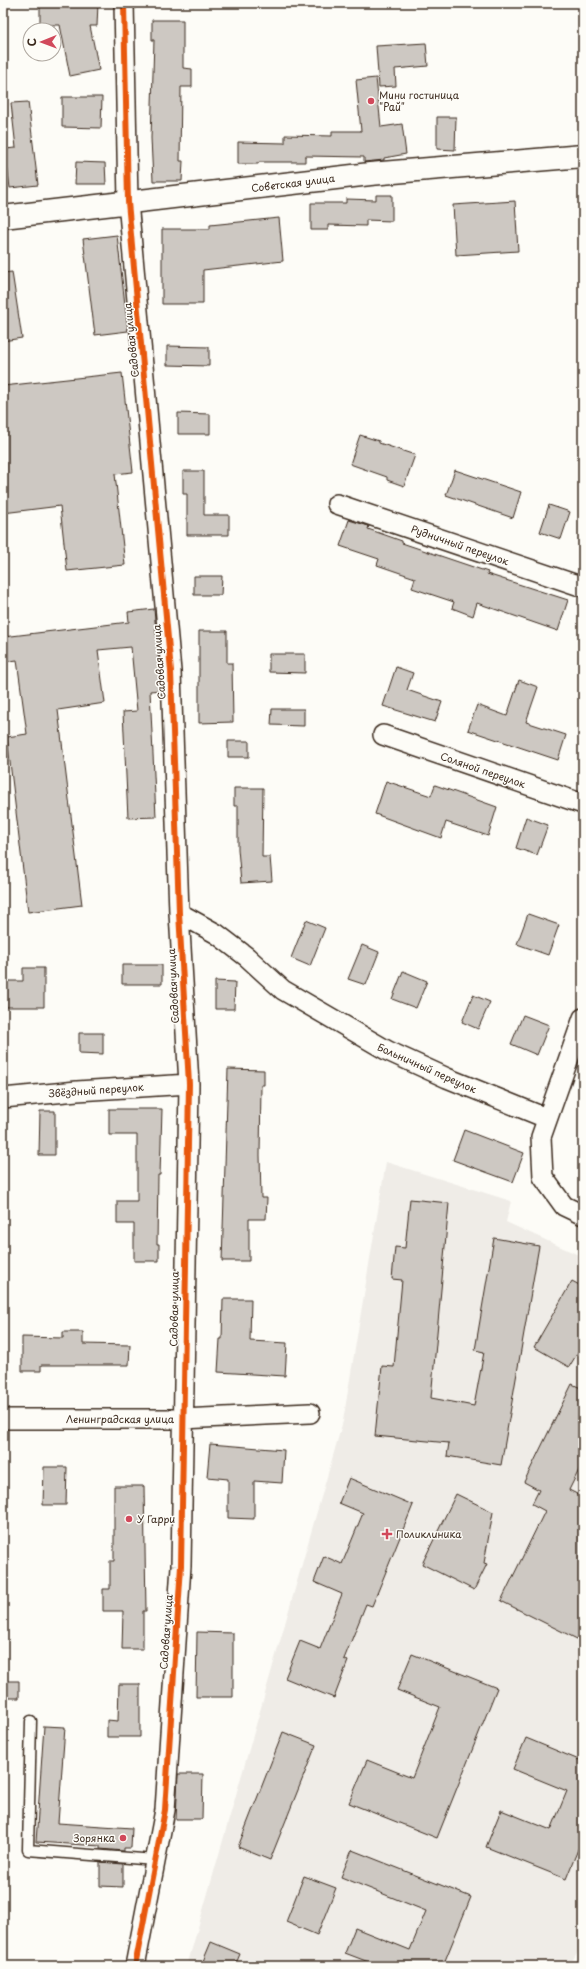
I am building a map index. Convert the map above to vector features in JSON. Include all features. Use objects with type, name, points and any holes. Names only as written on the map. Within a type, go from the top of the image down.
[{"type":"street","name":"Садовая улица","points":[[124,3],[128,202],[171,671],[179,913],[189,1084],[182,1419],[181,1566],[165,1810],[135,1966]]},
{"type":"street","name":"Советская улица","points":[[3,217],[370,174],[583,156]]},
{"type":"street","name":"Рудничный переулок","points":[[337,504],[583,587]]},
{"type":"street","name":"Соляной переулок","points":[[383,735],[583,804]]},
{"type":"street","name":"Больничный переулок","points":[[179,913],[217,934],[247,957],[284,990],[388,1051],[447,1078],[546,1118]]},
{"type":"street","points":[[583,1018],[546,1118],[541,1137],[543,1177],[564,1206],[583,1215]]},
{"type":"street","name":"Звёздный переулок","points":[[3,1098],[77,1091],[189,1084]]},
{"type":"street","name":"Ленинградская улица","points":[[3,1419],[182,1419],[310,1412]]},
{"type":"lane","points":[[31,1721],[28,1850],[155,1860]]},
{"type":"shaded area","points":[[386,1162],[511,1201],[506,1222],[583,1257],[583,1943],[569,1966],[187,1966],[343,1421]]},
{"type":"building","points":[[40,3],[98,3],[97,26],[90,26],[99,70],[70,76],[62,35],[62,22],[40,22]]},
{"type":"building","points":[[152,20],[183,20],[183,68],[192,69],[192,87],[181,87],[180,161],[183,161],[182,181],[153,181],[151,138],[154,40],[152,40]]},
{"type":"building","points":[[426,43],[428,66],[395,69],[396,86],[379,87],[376,46]]},
{"type":"building","points":[[376,78],[381,127],[402,124],[406,154],[384,158],[384,160],[364,162],[364,157],[305,156],[305,162],[259,162],[258,164],[238,164],[238,142],[285,143],[285,135],[332,136],[332,131],[361,131],[356,80]]},
{"type":"building","points":[[62,97],[102,97],[101,128],[62,127]]},
{"type":"building","points":[[28,102],[38,185],[10,188],[5,149],[16,148],[11,103]]},
{"type":"building","points":[[437,117],[456,117],[455,150],[437,149]]},
{"type":"building","points":[[76,162],[105,163],[106,184],[75,184]]},
{"type":"building","points":[[376,195],[392,195],[392,221],[366,220],[366,226],[328,225],[328,230],[311,230],[311,203],[346,203],[346,199],[376,200]]},
{"type":"building","points":[[515,201],[518,251],[456,255],[453,205]]},
{"type":"building","points":[[279,218],[283,261],[203,270],[203,304],[162,304],[162,229],[210,229],[210,225]]},
{"type":"building","points":[[117,235],[128,331],[95,335],[83,239]]},
{"type":"building","points":[[12,272],[22,338],[3,341],[3,273]]},
{"type":"building","points":[[167,346],[209,347],[209,366],[167,365]]},
{"type":"building","points":[[122,373],[133,472],[115,474],[125,565],[67,571],[60,506],[3,513],[3,386]]},
{"type":"building","points":[[178,413],[210,414],[210,434],[178,434]]},
{"type":"building","points":[[360,435],[415,455],[404,486],[387,480],[387,477],[350,464]]},
{"type":"building","points":[[455,470],[521,492],[513,518],[446,495]]},
{"type":"building","points":[[183,471],[204,471],[204,515],[229,515],[229,535],[187,535],[187,494],[183,494]]},
{"type":"building","points":[[549,505],[570,512],[561,539],[540,532]]},
{"type":"building","points":[[349,520],[369,526],[368,529],[402,541],[402,543],[488,572],[487,574],[568,600],[558,631],[477,603],[473,616],[452,608],[454,602],[412,588],[415,578],[377,565],[379,559],[340,546]]},
{"type":"building","points":[[194,576],[222,576],[221,595],[194,595]]},
{"type":"building","points":[[154,609],[161,690],[150,691],[156,817],[128,818],[123,712],[137,711],[131,647],[98,650],[105,703],[58,710],[82,905],[28,912],[7,737],[27,734],[17,660],[3,662],[3,637],[129,622],[128,612]]},
{"type":"building","points":[[199,631],[227,631],[227,663],[232,663],[233,722],[199,723]]},
{"type":"building","points":[[269,654],[305,654],[305,673],[269,672]]},
{"type":"building","points":[[396,667],[413,673],[407,690],[442,702],[435,722],[383,706]]},
{"type":"building","points":[[519,680],[538,687],[526,722],[566,735],[558,760],[468,730],[477,705],[507,716]]},
{"type":"building","points":[[272,709],[304,709],[304,726],[271,725]]},
{"type":"building","points":[[228,741],[249,741],[249,757],[228,757]]},
{"type":"building","points":[[386,781],[431,796],[435,785],[497,807],[488,836],[446,822],[441,838],[375,814]]},
{"type":"building","points":[[234,788],[263,788],[262,857],[270,857],[272,881],[241,883],[238,849],[238,806],[234,806]]},
{"type":"building","points":[[526,817],[548,825],[537,855],[516,848]]},
{"type":"building","points":[[528,914],[559,925],[548,955],[517,944]]},
{"type":"building","points":[[306,920],[325,928],[310,966],[291,958]]},
{"type":"building","points":[[362,945],[379,952],[366,985],[348,979]]},
{"type":"building","points":[[122,965],[162,965],[162,984],[122,984]]},
{"type":"building","points":[[23,968],[44,968],[44,1007],[3,1007],[3,981],[23,981]]},
{"type":"building","points":[[403,971],[427,981],[416,1008],[392,999]]},
{"type":"building","points":[[215,981],[235,982],[234,1009],[215,1009]]},
{"type":"building","points":[[473,995],[490,1002],[478,1029],[462,1022]]},
{"type":"building","points":[[523,1015],[549,1025],[537,1055],[511,1044]]},
{"type":"building","points":[[79,1033],[103,1033],[103,1054],[79,1053]]},
{"type":"building","points":[[228,1069],[264,1070],[264,1085],[261,1085],[260,1155],[261,1198],[267,1198],[266,1219],[249,1219],[249,1261],[222,1261]]},
{"type":"building","points":[[109,1109],[162,1109],[160,1175],[158,1175],[157,1244],[159,1244],[159,1261],[134,1261],[134,1224],[117,1224],[117,1201],[137,1201],[137,1135],[109,1135]]},
{"type":"building","points":[[40,1111],[55,1111],[55,1155],[39,1155]]},
{"type":"building","points":[[464,1130],[524,1153],[513,1182],[453,1160]]},
{"type":"building","points":[[410,1199],[449,1203],[431,1398],[474,1406],[484,1352],[475,1350],[494,1238],[539,1246],[501,1465],[447,1456],[449,1443],[375,1436],[382,1366],[394,1367],[402,1280],[392,1279],[395,1247],[405,1248]]},
{"type":"building","points":[[572,1281],[583,1287],[583,1344],[569,1367],[534,1347]]},
{"type":"building","points":[[223,1299],[251,1299],[250,1341],[287,1343],[285,1376],[218,1372],[220,1339],[222,1339]]},
{"type":"building","points":[[63,1332],[83,1332],[83,1344],[130,1345],[129,1365],[41,1365],[41,1371],[22,1371],[22,1337],[63,1338]]},
{"type":"building","points":[[572,1384],[583,1389],[583,1462],[569,1490],[583,1497],[583,1642],[501,1601],[545,1511],[532,1504],[539,1490],[524,1482]]},
{"type":"building","points":[[210,1444],[284,1450],[282,1483],[254,1481],[254,1519],[228,1518],[228,1479],[207,1477]]},
{"type":"building","points":[[44,1467],[67,1467],[66,1505],[43,1505]]},
{"type":"building","points":[[349,1478],[413,1505],[372,1606],[366,1604],[344,1659],[348,1661],[334,1698],[285,1678],[300,1641],[320,1649],[342,1594],[314,1582],[324,1556],[342,1564],[363,1513],[339,1503]]},
{"type":"building","points":[[114,1486],[144,1486],[146,1611],[143,1611],[143,1649],[122,1649],[123,1611],[103,1611],[103,1589],[110,1589],[110,1561],[114,1561]]},
{"type":"building","points":[[456,1494],[493,1512],[484,1563],[487,1564],[474,1590],[422,1564]]},
{"type":"building","points":[[197,1632],[233,1633],[233,1697],[196,1697]]},
{"type":"building","points":[[412,1654],[497,1688],[437,1838],[349,1803],[367,1760],[412,1778],[440,1707],[397,1690]]},
{"type":"building","points":[[3,1681],[19,1681],[19,1698],[3,1698]]},
{"type":"building","points":[[119,1684],[140,1684],[140,1737],[107,1737],[107,1720],[118,1721]]},
{"type":"building","points":[[44,1726],[65,1727],[58,1823],[132,1828],[131,1848],[124,1848],[124,1851],[100,1849],[100,1846],[36,1842]]},
{"type":"building","points":[[283,1732],[316,1745],[270,1860],[238,1847]]},
{"type":"building","points":[[526,1738],[579,1760],[583,1753],[583,1837],[566,1879],[486,1847],[501,1810],[551,1830],[567,1791],[513,1769]]},
{"type":"building","points":[[178,1774],[203,1774],[202,1819],[176,1819]]},
{"type":"building","points":[[352,1850],[471,1897],[444,1963],[449,1966],[379,1966],[345,1953],[355,1928],[410,1950],[426,1911],[341,1877]]},
{"type":"building","points":[[100,1862],[123,1864],[123,1887],[100,1886]]},
{"type":"building","points":[[304,1876],[336,1888],[317,1935],[286,1922]]},
{"type":"building","points":[[211,1942],[240,1954],[235,1966],[201,1966]]},
{"type":"cycle path","points":[[124,3],[128,202],[171,671],[179,913],[189,1084],[181,1566],[165,1810],[135,1966]]},
{"type":"place","name":"Мини гостиница \"Рай\"","points":[[371,101]]},
{"type":"place","name":"У Гарри","points":[[129,1519]]},
{"type":"place","name":"Поликлиника","points":[[387,1534]]},
{"type":"place","name":"Зорянка","points":[[123,1838]]}]
